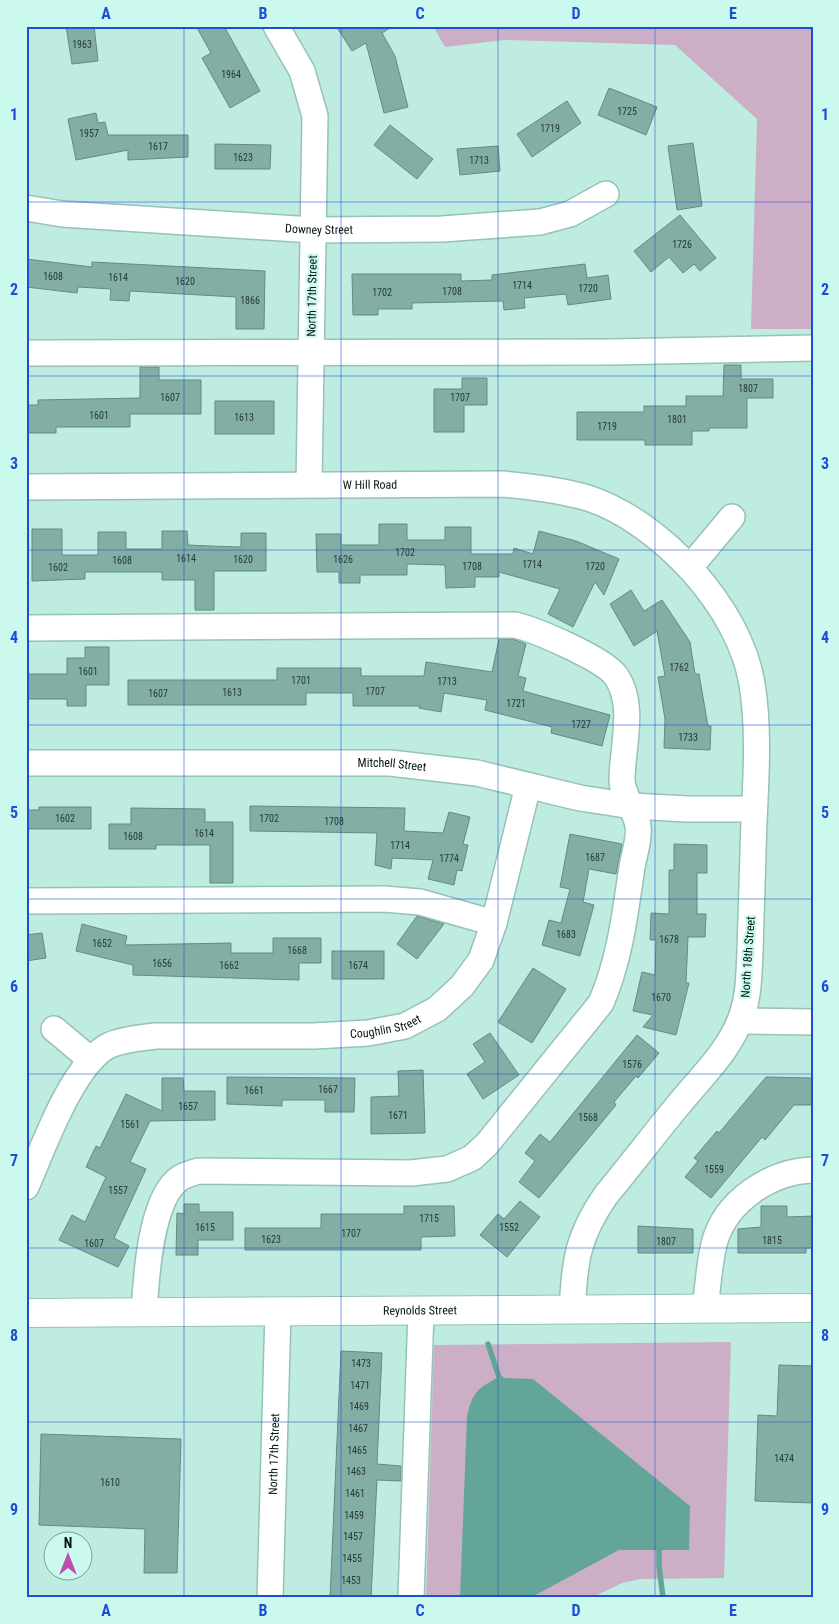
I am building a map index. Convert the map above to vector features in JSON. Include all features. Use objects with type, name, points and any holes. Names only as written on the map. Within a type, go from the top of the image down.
[{"type":"main road","name":"Reynolds Street","points":[[26,1314],[813,1308]]},
{"type":"street","name":"North 17th Street","points":[[276,26],[302,71],[315,116],[309,484]]},
{"type":"street","name":"Downey Street","points":[[26,208],[62,214],[313,230],[442,229],[540,222],[570,214],[606,194]]},
{"type":"street","points":[[26,352],[311,354],[611,352],[813,348]]},
{"type":"street","name":"W Hill Road","points":[[26,487],[503,484],[552,488],[590,499],[626,516],[658,537],[690,566]]},
{"type":"street","points":[[690,566],[732,517]]},
{"type":"street","name":"North 18th Street","points":[[572,1310],[574,1266],[580,1241],[590,1219],[606,1195],[720,1056],[740,1021],[748,986],[756,721],[752,682],[742,648],[721,610],[690,566]]},
{"type":"street","points":[[26,628],[515,625],[533,629],[594,660],[615,675],[622,688],[627,718],[622,782],[638,827],[619,950],[611,979],[601,1003],[487,1144],[472,1158],[447,1169],[412,1173],[198,1171],[179,1179],[166,1194],[150,1242],[144,1313]]},
{"type":"street","name":"Mitchell Street","points":[[26,763],[390,763],[476,773],[580,798],[632,806],[687,809],[754,809]]},
{"type":"street","name":"Coughlin Street","points":[[26,1187],[69,1091],[91,1060],[108,1046],[129,1039],[155,1036],[314,1036],[368,1033],[405,1026],[437,1009],[462,986],[481,960],[494,923],[528,786]]},
{"type":"street","points":[[26,901],[384,899],[420,902],[494,923]]},
{"type":"street","points":[[740,1021],[813,1022]]},
{"type":"street","points":[[54,1029],[91,1060]]},
{"type":"street","points":[[705,1309],[714,1242],[728,1214],[747,1194],[775,1178],[813,1170]]},
{"type":"street","points":[[411,1598],[421,1311]]},
{"type":"street","name":"North 17th Street","points":[[270,1598],[278,1312]]},
{"type":"shaded area","points":[[433,26],[813,26],[813,329],[751,329],[757,119],[675,45],[504,40],[445,47]]},
{"type":"shaded area","points":[[731,1342],[724,1578],[640,1579],[622,1583],[591,1598],[426,1598],[434,1345]]},
{"type":"shaded area","points":[[497,1378],[533,1379],[690,1506],[689,1550],[619,1550],[530,1598],[460,1598],[467,1417],[476,1393]]},
{"type":"building","points":[[66,26],[94,26],[98,61],[72,64]]},
{"type":"building","points":[[196,26],[224,26],[260,91],[230,108],[202,58],[211,53]]},
{"type":"building","points":[[336,26],[393,26],[382,33],[395,56],[408,107],[384,113],[366,43],[352,51]]},
{"type":"building","points":[[609,88],[657,107],[646,135],[598,115]]},
{"type":"building","points":[[567,101],[581,123],[532,157],[517,134]]},
{"type":"building","points":[[96,113],[98,123],[105,122],[108,135],[188,135],[188,157],[128,160],[128,150],[76,160],[68,119]]},
{"type":"building","points":[[390,125],[433,159],[417,179],[374,145]]},
{"type":"building","points":[[693,143],[702,206],[677,210],[668,146]]},
{"type":"building","points":[[215,144],[271,145],[270,169],[215,169]]},
{"type":"building","points":[[498,146],[500,171],[460,175],[457,149]]},
{"type":"building","points":[[680,215],[716,258],[700,271],[694,264],[683,273],[669,257],[651,272],[634,251]]},
{"type":"building","points":[[26,259],[92,267],[92,262],[265,271],[264,329],[236,329],[236,297],[130,291],[129,301],[110,300],[111,289],[78,287],[77,293],[26,287]]},
{"type":"building","points":[[585,264],[587,278],[608,275],[611,299],[568,305],[566,294],[524,298],[525,308],[504,310],[503,301],[412,303],[412,309],[378,309],[378,315],[353,315],[352,274],[461,274],[461,281],[492,280],[492,275]]},
{"type":"building","points":[[724,365],[741,365],[741,379],[773,379],[773,398],[747,398],[747,428],[709,428],[709,431],[692,431],[692,445],[645,445],[645,440],[577,440],[577,412],[644,412],[644,406],[686,406],[686,396],[723,396]]},
{"type":"building","points":[[140,367],[159,367],[159,380],[201,380],[201,414],[130,414],[130,427],[56,427],[56,433],[26,433],[26,405],[38,405],[38,400],[140,398]]},
{"type":"building","points":[[462,378],[487,378],[487,405],[464,405],[464,432],[434,432],[434,389],[462,389]]},
{"type":"building","points":[[215,401],[274,401],[274,434],[215,434]]},
{"type":"building","points":[[379,524],[407,524],[407,540],[445,540],[445,527],[471,527],[471,554],[513,554],[514,548],[533,554],[539,531],[576,541],[619,559],[604,595],[595,582],[573,627],[548,614],[560,589],[499,572],[499,577],[475,577],[475,587],[446,588],[445,565],[407,564],[407,575],[360,575],[360,583],[339,583],[339,572],[317,572],[316,534],[341,534],[341,545],[379,545]]},
{"type":"building","points":[[32,529],[62,529],[62,555],[98,555],[98,532],[126,532],[126,549],[162,549],[162,531],[187,531],[188,545],[241,547],[241,533],[266,533],[266,571],[214,571],[214,610],[195,610],[195,580],[162,580],[162,572],[85,572],[85,579],[32,581]]},
{"type":"building","points":[[631,590],[644,611],[662,600],[690,642],[695,674],[699,674],[708,726],[711,726],[710,750],[664,748],[665,719],[658,677],[665,676],[657,631],[634,646],[610,604]]},
{"type":"building","points":[[499,639],[513,639],[526,644],[518,676],[526,678],[523,691],[610,715],[602,746],[551,733],[552,727],[485,710],[487,700],[444,693],[441,712],[419,708],[420,706],[353,706],[353,693],[306,693],[306,705],[128,705],[128,680],[277,680],[277,668],[361,668],[361,676],[424,676],[426,662],[492,672]]},
{"type":"building","points":[[85,647],[109,647],[109,685],[86,685],[86,706],[67,706],[67,699],[26,699],[26,674],[67,674],[67,658],[85,658]]},
{"type":"building","points":[[250,806],[405,808],[404,831],[443,833],[449,812],[470,817],[463,844],[468,845],[462,871],[457,870],[454,885],[428,879],[433,860],[392,858],[391,869],[375,865],[377,833],[250,831]]},
{"type":"building","points":[[39,807],[91,807],[91,829],[26,829],[26,810],[39,810]]},
{"type":"building","points":[[131,808],[205,809],[205,822],[233,822],[233,883],[210,883],[210,845],[156,845],[156,849],[109,849],[109,824],[131,824]]},
{"type":"building","points":[[570,834],[622,844],[616,874],[589,869],[583,902],[594,905],[580,956],[542,945],[549,920],[561,923],[570,889],[560,887]]},
{"type":"building","points":[[674,844],[707,845],[707,873],[697,873],[697,914],[706,914],[705,937],[688,937],[686,983],[689,983],[676,1035],[643,1027],[653,1015],[633,1011],[642,972],[655,975],[656,940],[650,940],[651,913],[669,914],[669,870],[674,870]]},
{"type":"building","points":[[417,916],[444,924],[417,959],[397,944]]},
{"type":"building","points":[[82,924],[127,936],[125,945],[231,943],[231,953],[273,953],[273,938],[321,938],[321,963],[299,963],[299,980],[133,975],[133,965],[76,951]]},
{"type":"building","points":[[42,933],[46,958],[26,961],[26,935]]},
{"type":"building","points":[[332,951],[384,951],[384,979],[332,979]]},
{"type":"building","points":[[533,968],[566,989],[532,1043],[498,1022]]},
{"type":"building","points":[[490,1033],[519,1075],[483,1099],[467,1074],[485,1062],[473,1044]]},
{"type":"building","points":[[637,1035],[659,1053],[614,1102],[616,1105],[539,1198],[519,1182],[535,1161],[525,1153],[540,1134],[550,1142]]},
{"type":"building","points":[[423,1070],[425,1133],[371,1134],[371,1097],[399,1096],[398,1071]]},
{"type":"building","points":[[227,1077],[355,1078],[354,1112],[325,1112],[325,1100],[282,1100],[282,1106],[227,1104]]},
{"type":"building","points":[[766,1077],[812,1078],[812,1105],[794,1105],[765,1140],[762,1137],[711,1198],[685,1177],[698,1161],[694,1158],[717,1131],[719,1133]]},
{"type":"building","points":[[162,1078],[183,1078],[184,1091],[215,1091],[215,1120],[150,1121],[130,1162],[146,1169],[114,1238],[129,1246],[118,1267],[59,1240],[72,1215],[85,1222],[106,1177],[86,1167],[96,1146],[100,1148],[126,1094],[162,1111]]},
{"type":"building","points":[[520,1201],[540,1217],[507,1257],[480,1235],[498,1214],[504,1219]]},
{"type":"building","points":[[184,1204],[199,1204],[199,1212],[233,1212],[233,1240],[198,1240],[198,1255],[176,1255],[177,1213],[184,1214]]},
{"type":"building","points":[[404,1206],[454,1206],[455,1236],[421,1237],[421,1250],[245,1250],[245,1228],[321,1228],[321,1214],[404,1214]]},
{"type":"building","points":[[761,1206],[787,1206],[787,1217],[813,1216],[813,1248],[806,1248],[806,1253],[738,1253],[738,1229],[761,1227]]},
{"type":"building","points":[[638,1226],[693,1229],[693,1253],[638,1253]]},
{"type":"building","points":[[341,1351],[382,1353],[377,1464],[401,1466],[401,1481],[377,1480],[371,1598],[330,1598]]},
{"type":"building","points":[[779,1365],[813,1366],[813,1503],[755,1501],[758,1415],[777,1416]]},
{"type":"building","points":[[41,1434],[181,1439],[177,1573],[144,1573],[145,1529],[39,1525]]},
{"type":"waterway","points":[[488,1344],[499,1377],[505,1383]]},
{"type":"waterway","points":[[659,1543],[659,1566],[663,1598]]}]
